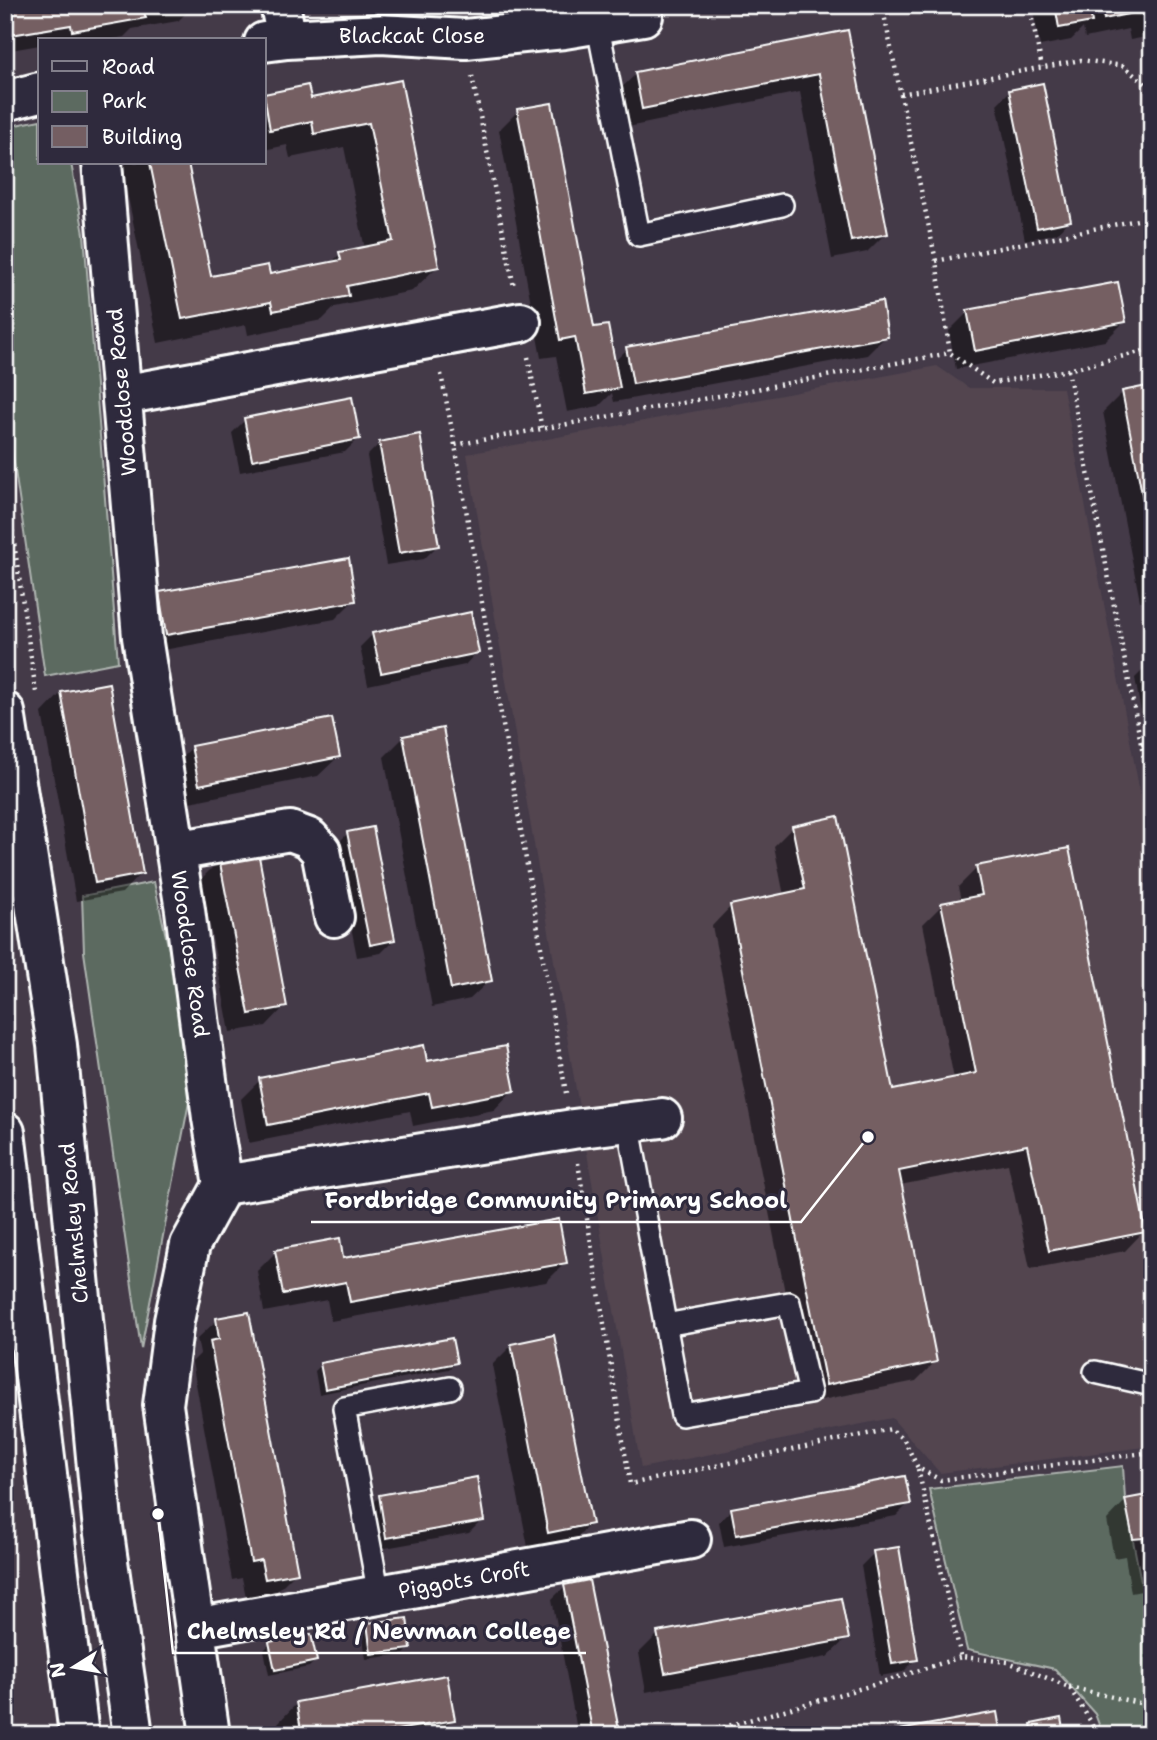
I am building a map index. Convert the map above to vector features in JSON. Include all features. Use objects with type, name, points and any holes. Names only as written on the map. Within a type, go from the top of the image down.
[{"type":"street","name":"Blackcat Close","points":[[277,29],[465,39],[564,29],[643,16]]},
{"type":"street","points":[[5,101],[38,93]]},
{"type":"street","name":"Woodclose Road","points":[[102,164],[142,637],[176,851],[223,1185]]},
{"type":"street","points":[[122,395],[521,322]]},
{"type":"street","name":"Chelmsley Road","points":[[5,712],[57,1045],[102,1520],[133,1735]]},
{"type":"street","points":[[176,851],[290,831],[309,838],[321,851],[334,917]]},
{"type":"street","points":[[210,1735],[163,1405],[174,1321],[190,1245],[223,1185],[645,1120]]},
{"type":"street","points":[[5,1132],[79,1735]]},
{"type":"street","name":"Piggots Croft","points":[[195,1628],[691,1539]]},
{"type":"lane","points":[[597,22],[639,235],[782,205]]},
{"type":"lane","points":[[645,1120],[665,1325],[682,1416],[810,1393],[789,1303],[665,1325]]},
{"type":"lane","points":[[1095,1372],[1152,1385]]},
{"type":"lane","points":[[379,1595],[344,1408],[450,1388]]},
{"type":"path","points":[[882,5],[936,261],[950,353]]},
{"type":"path","points":[[1029,5],[1042,67]]},
{"type":"path","points":[[465,39],[542,429]]},
{"type":"path","points":[[901,94],[1081,60],[1124,66],[1152,89]]},
{"type":"path","points":[[936,261],[1152,217]]},
{"type":"path","points":[[434,338],[455,445],[573,1129],[630,1484],[891,1429],[904,1440],[918,1468],[961,1657]]},
{"type":"path","points":[[455,445],[950,353],[993,383],[1068,370],[1152,349]]},
{"type":"path","points":[[1068,370],[1152,800]]},
{"type":"path","points":[[1141,744],[1152,741]]},
{"type":"path","points":[[918,1468],[941,1480],[1152,1452]]},
{"type":"path","points":[[696,1735],[961,1657],[1009,1662],[1069,1687],[1152,1706]]},
{"type":"path","points":[[1069,1687],[1096,1735]]},
{"type":"shaded area","points":[[937,366],[969,388],[1063,388],[1152,856],[1152,1446],[940,1473],[892,1418],[641,1468],[467,454]]},
{"type":"green space","points":[[38,120],[38,164],[71,164],[84,234],[118,662],[45,676],[5,402],[5,137],[11,126]]},
{"type":"green space","points":[[154,882],[182,1009],[190,1097],[141,1349],[84,952],[82,896]]},
{"type":"green space","points":[[1123,1466],[1125,1499],[1152,1639],[1152,1735],[1103,1735],[1095,1714],[1055,1669],[967,1650],[929,1489]]},
{"type":"building","points":[[5,5],[185,5],[144,12],[146,18],[72,31],[71,25],[5,36]]},
{"type":"building","points":[[1055,5],[1089,5],[1092,22],[1059,28]]},
{"type":"building","points":[[1101,5],[1152,5],[1152,22],[1149,22],[1147,10],[1104,19]]},
{"type":"building","points":[[848,30],[888,234],[851,241],[819,74],[642,109],[635,72]]},
{"type":"building","points":[[401,80],[439,267],[347,286],[349,296],[273,311],[271,302],[182,319],[150,164],[188,164],[211,276],[268,265],[270,274],[341,260],[339,252],[393,241],[369,123],[314,134],[312,121],[270,130],[266,94],[308,85],[311,98]]},
{"type":"building","points":[[1043,83],[1071,221],[1037,228],[1009,90]]},
{"type":"building","points":[[552,103],[594,327],[608,325],[620,388],[586,394],[575,337],[560,340],[517,109]]},
{"type":"building","points":[[1118,282],[1126,322],[975,351],[967,310]]},
{"type":"building","points":[[882,301],[888,337],[633,384],[626,347]]},
{"type":"building","points":[[1152,385],[1152,545],[1122,391]]},
{"type":"building","points":[[352,397],[360,439],[252,460],[244,418]]},
{"type":"building","points":[[420,434],[439,546],[399,553],[379,442]]},
{"type":"building","points":[[349,558],[356,601],[166,635],[159,592]]},
{"type":"building","points":[[471,612],[479,653],[381,673],[372,633]]},
{"type":"building","points":[[109,683],[143,874],[95,883],[61,692]]},
{"type":"building","points":[[332,718],[340,757],[199,785],[191,746]]},
{"type":"building","points":[[443,728],[492,981],[451,989],[403,736]]},
{"type":"building","points":[[838,816],[893,1090],[976,1073],[941,903],[982,895],[976,866],[1069,848],[1146,1232],[1049,1251],[1027,1145],[899,1171],[937,1362],[826,1385],[730,905],[805,889],[792,826]]},
{"type":"building","points":[[373,827],[395,940],[370,945],[347,832]]},
{"type":"building","points":[[258,851],[287,1007],[249,1014],[219,858]]},
{"type":"building","points":[[424,1045],[427,1061],[506,1046],[515,1091],[432,1107],[429,1093],[268,1125],[259,1078]]},
{"type":"building","points":[[559,1219],[567,1263],[350,1302],[346,1282],[283,1294],[275,1250],[340,1238],[343,1258]]},
{"type":"building","points":[[249,1312],[298,1573],[265,1579],[261,1560],[251,1562],[210,1341],[219,1339],[216,1318]]},
{"type":"building","points":[[554,1335],[592,1524],[548,1533],[511,1344]]},
{"type":"building","points":[[452,1338],[457,1363],[325,1389],[320,1363]]},
{"type":"building","points":[[905,1476],[911,1504],[736,1535],[731,1508]]},
{"type":"building","points":[[477,1477],[484,1521],[386,1538],[379,1495]]},
{"type":"building","points":[[1152,1494],[1150,1574],[1144,1538],[1133,1539],[1125,1499]]},
{"type":"building","points":[[899,1547],[918,1660],[892,1664],[873,1551]]},
{"type":"building","points":[[589,1580],[620,1735],[593,1735],[564,1585]]},
{"type":"building","points":[[841,1598],[849,1639],[665,1673],[657,1632]]},
{"type":"building","points":[[407,1618],[411,1649],[371,1654],[367,1623]]},
{"type":"building","points":[[311,1634],[317,1661],[275,1670],[269,1642]]},
{"type":"building","points":[[447,1675],[455,1720],[368,1735],[302,1735],[296,1702]]},
{"type":"building","points":[[997,1712],[1001,1735],[872,1735]]},
{"type":"building","points":[[1061,1718],[1064,1735],[1033,1735],[1031,1724]]},
{"type":"place","name":"Fordbridge Community Primary School","points":[[868,1137]]},
{"type":"place","name":"Chelmsley Rd / Newman College","points":[[158,1514]]}]
